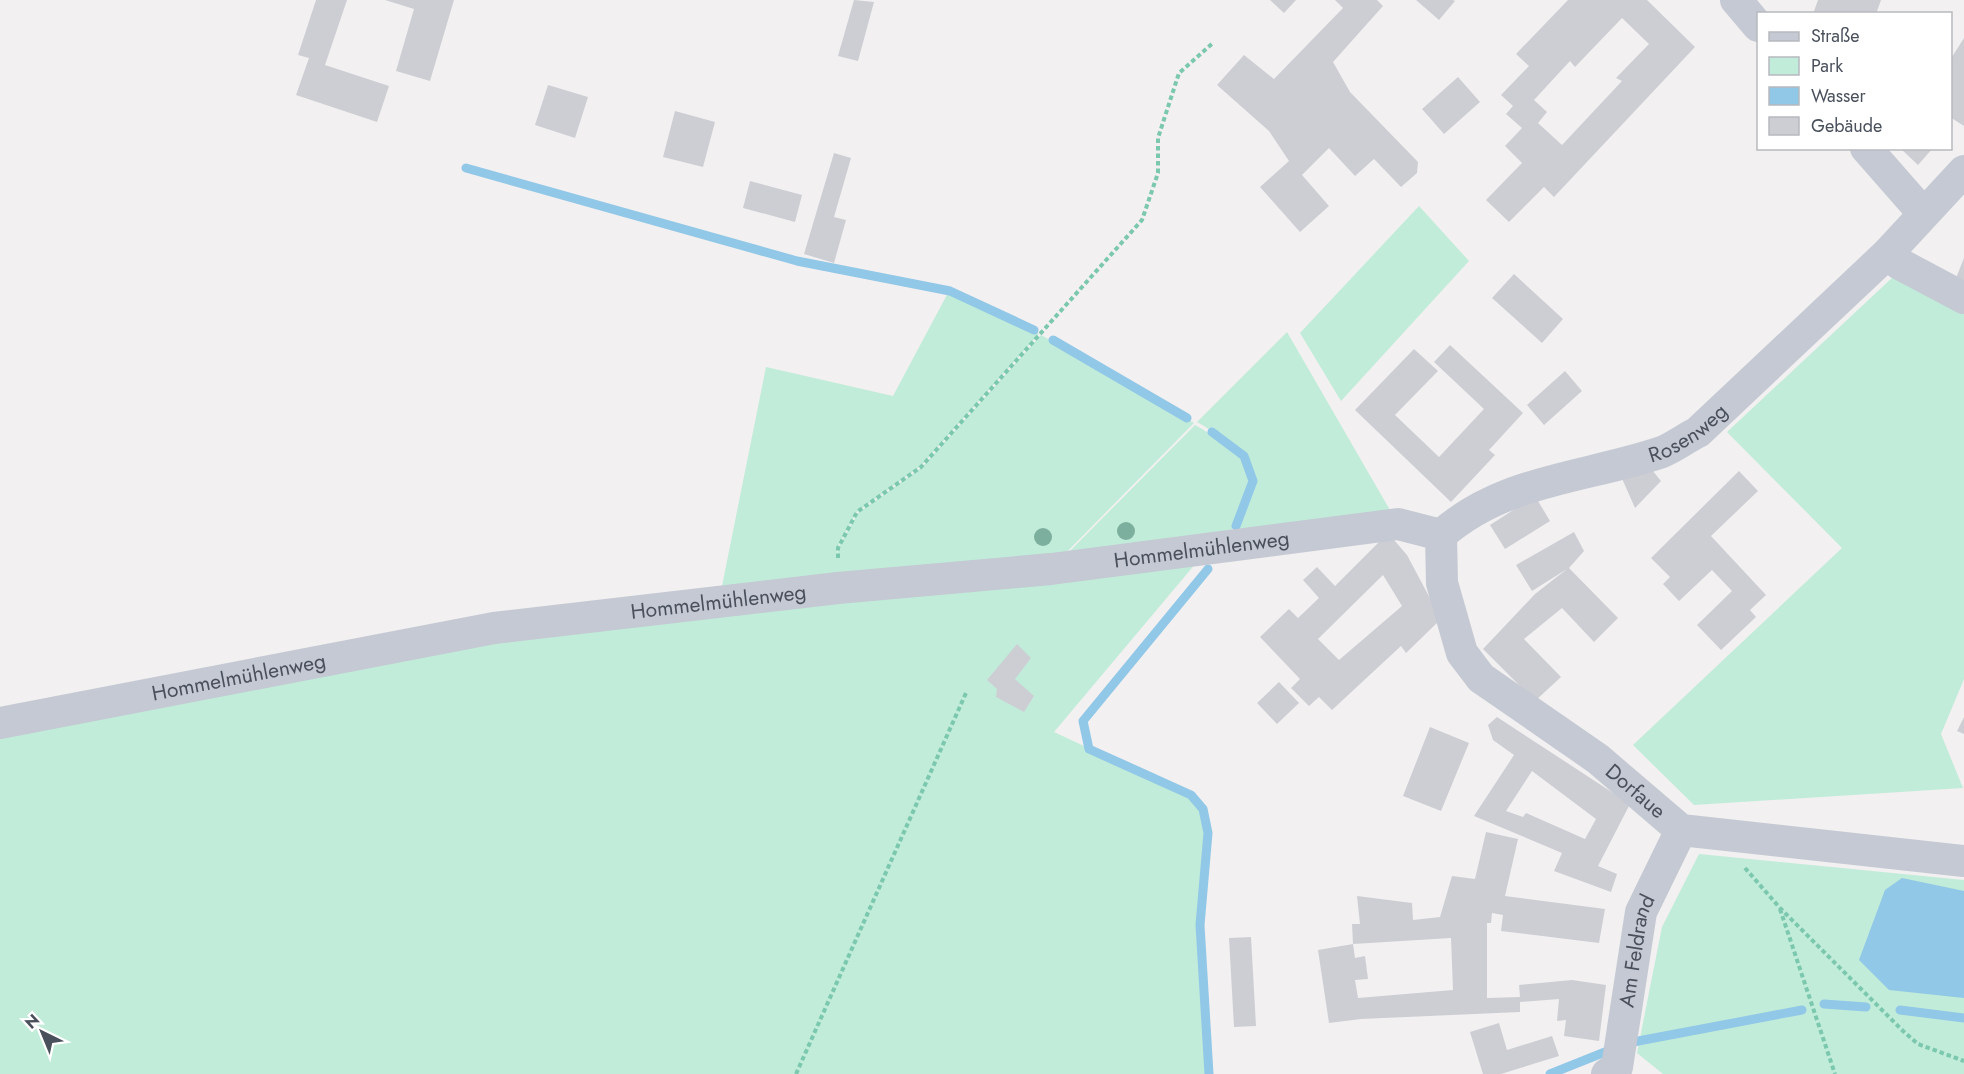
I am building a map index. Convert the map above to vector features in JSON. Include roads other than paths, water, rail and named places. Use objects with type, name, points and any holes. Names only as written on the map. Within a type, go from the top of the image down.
[{"type":"street","points":[[1736,0],[1757,25]]},
{"type":"street","points":[[1868,150],[1923,213]]},
{"type":"street","name":"Rosenweg","points":[[1441,535],[1461,517],[1536,483],[1663,451],[1698,432],[1888,253],[1964,171]]},
{"type":"street","points":[[1888,253],[1898,263],[1964,298]]},
{"type":"street","name":"Hommelmühlenweg","points":[[0,723],[494,628],[838,588],[1051,569],[1398,524],[1441,535]]},
{"type":"street","name":"Dorfaue","points":[[1441,535],[1442,583],[1461,653],[1481,678],[1598,759],[1681,830],[1964,861]]},
{"type":"street","name":"Am Feldrand","points":[[1618,1072],[1641,912],[1681,830]]},
{"type":"water","points":[[1902,878],[1964,891],[1964,998],[1889,990],[1859,960],[1885,890]]},
{"type":"waterway","points":[[466,168],[797,261],[950,291],[1034,330]]},
{"type":"waterway","points":[[1053,340],[1187,418]]},
{"type":"waterway","points":[[1212,432],[1244,456],[1253,481],[1236,526]]},
{"type":"waterway","points":[[1208,569],[1083,721],[1089,749],[1191,795],[1203,809],[1208,833],[1200,925],[1209,1074]]},
{"type":"waterway","points":[[1824,1004],[1866,1007]]},
{"type":"waterway","points":[[1633,1042],[1802,1010]]},
{"type":"waterway","points":[[1900,1010],[1964,1018]]},
{"type":"waterway","points":[[1550,1074],[1605,1052]]}]
